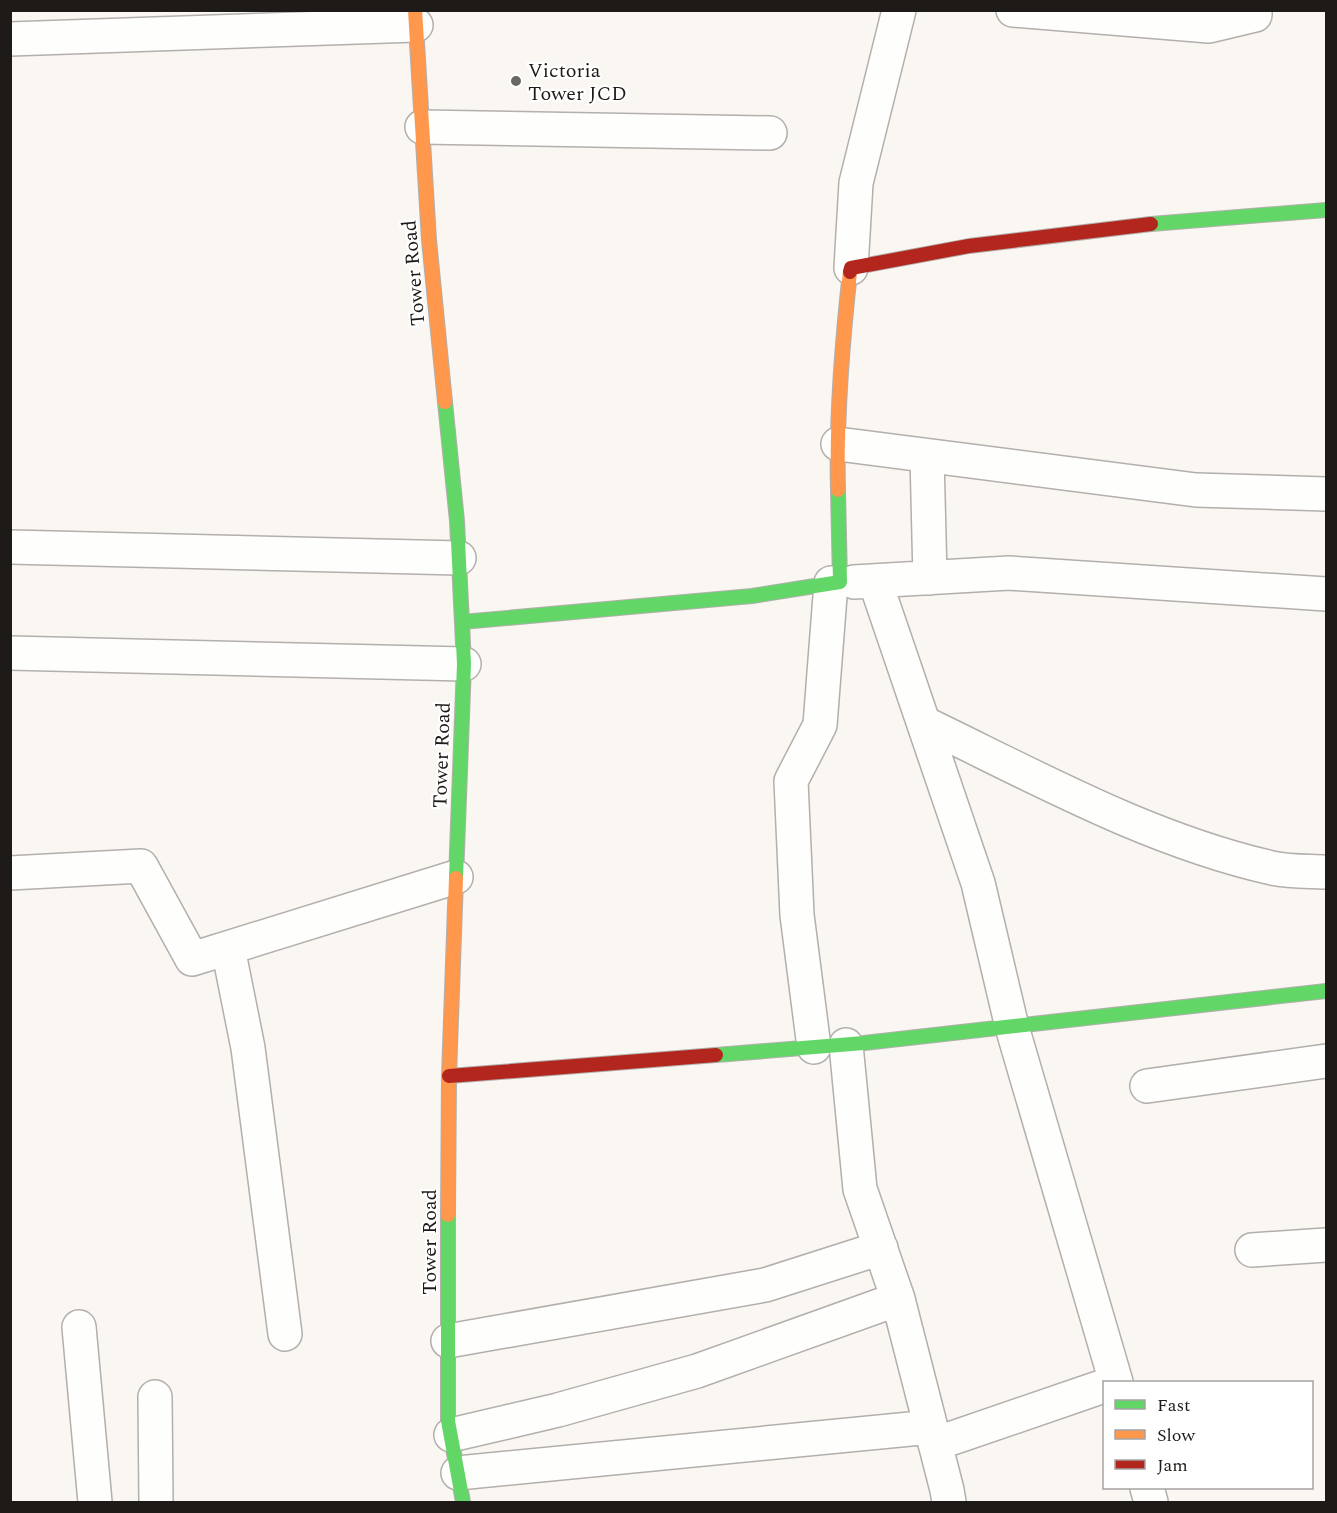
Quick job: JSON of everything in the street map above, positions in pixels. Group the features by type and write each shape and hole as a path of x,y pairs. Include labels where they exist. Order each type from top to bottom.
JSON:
{"street":[{"path":"899,10 856,183 855,235 844,326 838,444 835,583 820,724 791,781 797,915 830,1046 860,1189 898,1299 949,1503"},
{"path":"1013,10 1209,26 1256,15 1255,10"},
{"path":"10,39 415,18"},
{"name":"Tower Road","path":"415,18 429,240 457,521 464,664 449,1076 448,1421 460,1488"},
{"path":"422,127 770,133"},
{"path":"851,268 886,260 1001,242 1172,222 1326,210"},
{"path":"838,444 1196,490 1326,494"},
{"path":"927,456 930,578"},
{"path":"10,547 459,558"},
{"path":"462,622 752,596 835,583 1010,573 1326,594"},
{"path":"875,581 978,883 1012,1027 1116,1381"},
{"path":"10,653 464,664"},
{"path":"924,723 1105,810 1198,846 1274,868 1326,872"},
{"path":"10,873 141,866 192,959 456,877"},
{"path":"228,948 248,1048 285,1334"},
{"path":"449,1076 830,1046 1326,991"},
{"path":"1148,1086 1326,1061"},
{"path":"1252,1250 1326,1245"},
{"path":"448,1341 765,1285 881,1248"},
{"path":"451,1435 558,1410 697,1371 898,1299"},
{"path":"79,1327 95,1503"},
{"path":"460,1488 933,1436 1103,1386"},
{"path":"155,1397 156,1503"}],"traffic: fast":[{"path":"1151,224 1326,210"},
{"path":"445,402 457,521 464,664 456,878"},
{"path":"462,622 752,596 840,582 838,490"},
{"path":"716,1055 864,1043 1326,991"},
{"path":"448,1215 448,1421 463,1502"}],"traffic: slow":[{"path":"415,10 429,240 445,402"},
{"path":"838,490 840,381 850,272"},
{"path":"448,1215 449,1076 456,878"}],"traffic: jam":[{"path":"850,272 851,268 969,246 1151,224"},
{"path":"449,1076 716,1055"}],"place":[{"name":"Victoria Tower JCD","path":"516,81"}]}
